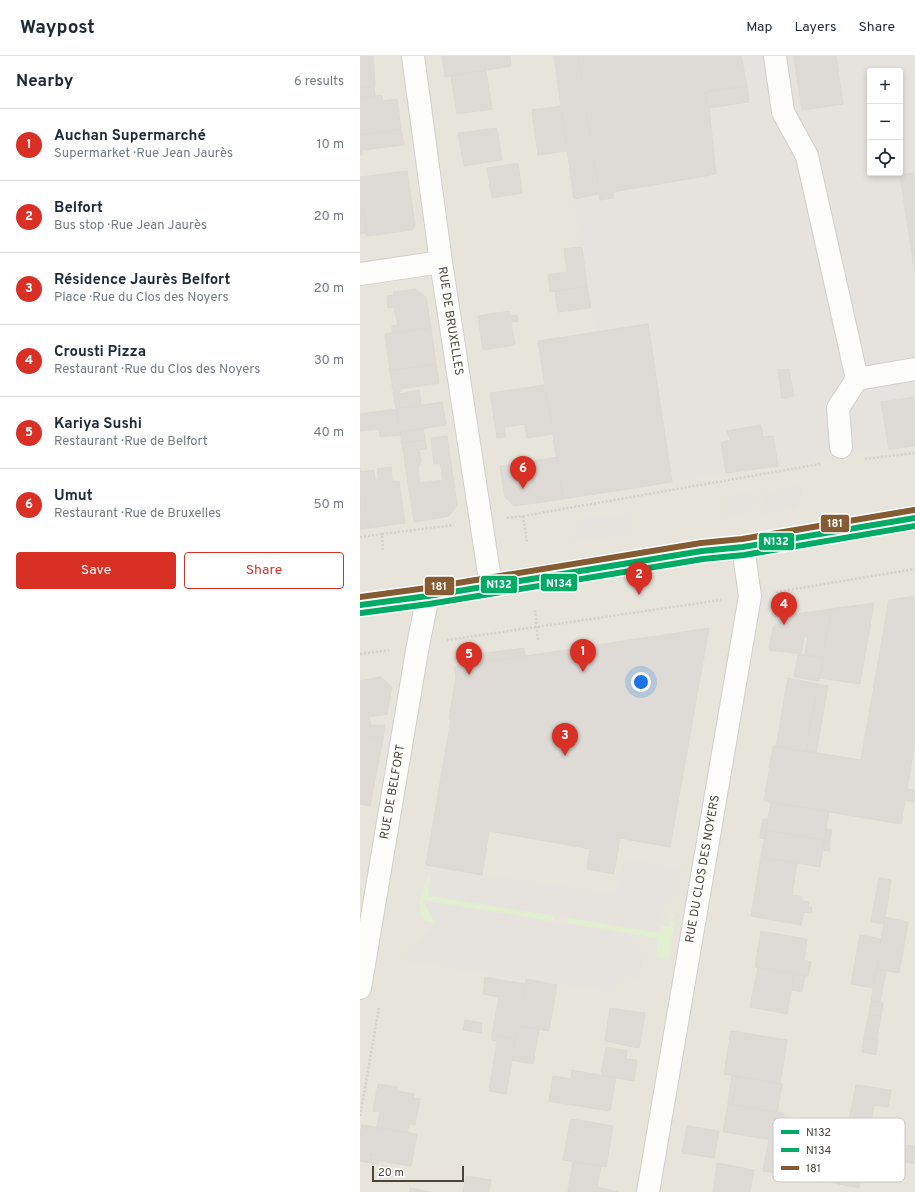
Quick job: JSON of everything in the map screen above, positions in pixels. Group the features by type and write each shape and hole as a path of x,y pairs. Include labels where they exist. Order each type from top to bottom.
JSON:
{"main road":[{"path":"360,605 428,596 702,551 743,547 915,518"}],"street":[{"name":"RUE DE BRUXELLES","path":"413,56 440,262 491,586"},
{"path":"775,56 783,112 807,156 857,379 838,408 841,447"},
{"path":"360,274 440,262"},
{"path":"857,379 915,369"},
{"name":"RUE DU CLOS DES NOYERS","path":"648,1192 750,596 743,547"},
{"name":"RUE DE BELFORT","path":"360,988 417,652 428,596"}],"path":[{"path":"864,460 915,453"},
{"path":"506,518 827,463"},
{"path":"523,516 527,543"},
{"path":"360,537 458,524"},
{"path":"382,534 382,550"},
{"path":"776,592 915,569"},
{"path":"444,640 727,599"},
{"path":"535,610 538,640"},
{"path":"360,654 390,649"}],"shaded area":[{"path":"360,56 915,56 915,1192 360,1192"},
{"path":"554,56 915,56 915,446 672,482 668,460 591,308"},
{"path":"733,172 737,195 762,191 785,349 655,369 595,333 574,199 599,194 600,200 613,198 613,192"},
{"path":"804,485 796,508 756,515 766,491"},
{"path":"756,492 747,515 719,521 728,496"},
{"path":"633,512 625,535 572,542 581,518"},
{"path":"624,858 683,868 674,891 663,910 658,932 428,895 433,867 616,893"},
{"path":"423,901 628,934 643,957 639,979 624,976 612,992 526,978 520,981 403,960 437,923"}],"green space":[{"path":"430,874 428,896 554,916 553,921 422,900 435,923 427,921 423,919 421,915 420,904 423,889"},
{"path":"672,914 674,915 672,921 675,922 668,960 656,957 658,938 567,923 568,918 659,933 661,926 669,927"}],"building":[{"path":"360,56 373,56 375,86 360,88"},
{"path":"442,56 510,56 511,66 445,77"},
{"path":"554,56 578,56 599,194 574,199"},
{"path":"578,56 741,56 747,86 705,92 709,108 716,174 613,192 613,198 600,200"},
{"path":"836,56 843,104 802,110 794,57"},
{"path":"486,70 492,109 457,114 451,76"},
{"path":"374,86 375,96 360,98 360,88"},
{"path":"747,86 749,102 709,108 705,92"},
{"path":"382,95 383,101 397,99 401,129 360,135 360,98"},
{"path":"561,106 567,151 538,155 532,110"},
{"path":"497,128 502,160 464,166 458,133"},
{"path":"401,129 404,145 362,150 362,155 360,155 360,135"},
{"path":"518,163 522,193 492,198 487,168"},
{"path":"407,171 415,226 412,230 367,236 360,188 360,177"},
{"path":"915,173 915,274 900,176 903,176 903,175"},
{"path":"361,195 366,233 360,234 360,196"},
{"path":"582,247 587,286 550,292 548,275 567,272 564,249"},
{"path":"587,286 591,308 558,312 555,291"},
{"path":"415,289 426,297 431,328 392,333 392,326 398,325 394,307 388,308 387,296 394,295 393,292"},
{"path":"510,311 510,316 517,315 518,321 511,322 515,345 483,350 478,316"},
{"path":"648,324 672,482 563,499 538,341"},
{"path":"431,328 436,364 390,371 385,334"},
{"path":"436,364 439,383 400,389 400,394 419,390 421,405 396,409 390,371"},
{"path":"789,369 794,396 782,399 778,370"},
{"path":"545,385 553,434 527,438 525,424 504,427 506,437 497,438 490,393"},
{"path":"915,397 915,446 889,449 881,402"},
{"path":"442,402 446,425 400,432 396,409"},
{"path":"396,409 401,435 380,437 379,429 360,431 360,414"},
{"path":"761,425 763,437 773,436 778,466 726,473 721,443 730,440 727,431"},
{"path":"423,428 425,440 402,443 400,432"},
{"path":"447,436 457,505 449,516 414,522 402,443 425,440 427,449 419,450 421,461 418,468 420,483 443,480 440,463 434,464 431,438"},
{"path":"557,457 563,499 514,506 505,497 500,466"},
{"path":"391,467 392,481 399,481 405,523 369,528 360,472 374,470 375,480 379,480 377,469"},
{"path":"360,469 363,492 360,493"},
{"path":"363,492 369,528 360,529 360,493"},
{"path":"915,596 915,743 901,824 764,801 773,746 861,760 889,600"},
{"path":"874,603 860,684 819,678 831,609"},
{"path":"831,609 823,658 805,655 808,637 804,637 801,654 769,650 773,627 782,616"},
{"path":"709,628 670,847 620,838 614,874 587,869 590,849 489,831 482,875 426,865 451,719 449,719 456,677 454,667"},
{"path":"524,648 525,656 466,665 464,656"},
{"path":"798,654 823,658 819,681 794,677"},
{"path":"381,677 392,687 387,714 369,717 371,725 385,725 383,738 360,738 360,681"},
{"path":"788,678 818,684 806,751 776,747"},
{"path":"818,684 828,686 816,753 806,751"},
{"path":"360,738 383,738 370,806 360,804"},
{"path":"907,789 915,790 915,802 905,800"},
{"path":"771,802 829,812 824,840 766,830"},
{"path":"763,819 768,819 766,830 761,828"},
{"path":"761,828 766,830 765,839 760,838"},
{"path":"826,829 832,830 830,840 824,840"},
{"path":"766,830 824,840 820,867 761,857"},
{"path":"824,840 830,840 829,851 822,850"},
{"path":"761,857 797,863 792,895 802,897 802,901 809,902 808,907 812,907 811,913 804,912 801,925 751,916"},
{"path":"879,878 891,880 884,924 871,922"},
{"path":"885,917 908,922 899,973 876,969"},
{"path":"761,931 807,939 804,960 811,962 808,976 755,967"},
{"path":"860,935 881,939 873,988 851,984"},
{"path":"758,967 794,974 787,1014 750,1007"},
{"path":"876,969 886,971 880,1002 871,1001"},
{"path":"794,974 805,976 802,992 792,990"},
{"path":"485,977 525,984 516,1039 492,1035 499,997 483,994"},
{"path":"526,979 557,985 549,1031 518,1026"},
{"path":"871,1001 883,1003 881,1016 869,1014"},
{"path":"610,1008 645,1013 639,1048 605,1041"},
{"path":"869,1014 881,1016 877,1039 864,1037"},
{"path":"465,1020 482,1023 481,1033 463,1030"},
{"path":"518,1026 539,1029 533,1064 512,1060"},
{"path":"731,1031 787,1040 780,1084 724,1074"},
{"path":"492,1035 516,1039 506,1094 489,1091 497,1041 492,1040"},
{"path":"864,1038 878,1040 876,1055 862,1052"},
{"path":"606,1047 627,1051 626,1059 637,1060 634,1081 601,1075"},
{"path":"572,1070 616,1078 610,1111 549,1101 553,1076 571,1079"},
{"path":"732,1076 737,1076 732,1105 728,1104"},
{"path":"737,1076 782,1084 777,1112 732,1105"},
{"path":"378,1084 397,1087 397,1091 414,1094 413,1098 420,1099 415,1125 409,1124 407,1133 377,1127 380,1112 373,1111"},
{"path":"856,1085 891,1090 888,1107 874,1105 872,1118 849,1118"},
{"path":"728,1104 784,1113 783,1118 773,1118 773,1140 723,1132"},
{"path":"571,1119 613,1126 606,1167 563,1160"},
{"path":"362,1125 417,1134 411,1166 376,1160 377,1155 371,1154 370,1163 360,1161 360,1134"},
{"path":"687,1126 719,1131 714,1158 682,1153"},
{"path":"769,1139 773,1140 773,1173 763,1171"},
{"path":"907,1145 915,1146 915,1164 905,1162"},
{"path":"371,1154 377,1155 376,1160 379,1160 378,1164 370,1163"},
{"path":"573,1161 601,1166 597,1187 618,1192 568,1192"},
{"path":"717,1163 754,1170 750,1192 713,1192"},
{"path":"466,1176 491,1180 489,1192 463,1192"},
{"path":"839,1182 860,1182 859,1188 839,1184"},
{"path":"410,1188 431,1192 409,1192"}],"transit line":[{"name":"181","path":"360,597 427,588 701,543 742,539 914,510"},
{"name":"N132","path":"360,605 428,596 702,551 743,547 915,518"},
{"name":"N134","path":"361,613 429,604 703,559 744,555 915,526"}],"place":[{"name":"Umut","path":"523,489"},
{"name":"Belfort","path":"639,595"},
{"name":"Crousti Pizza","path":"784,625"},
{"name":"Auchan Supermarché","path":"583,672"},
{"name":"Kariya Sushi","path":"469,675"},
{"name":"Résidence Jaurès Belfort","path":"565,756"}]}
